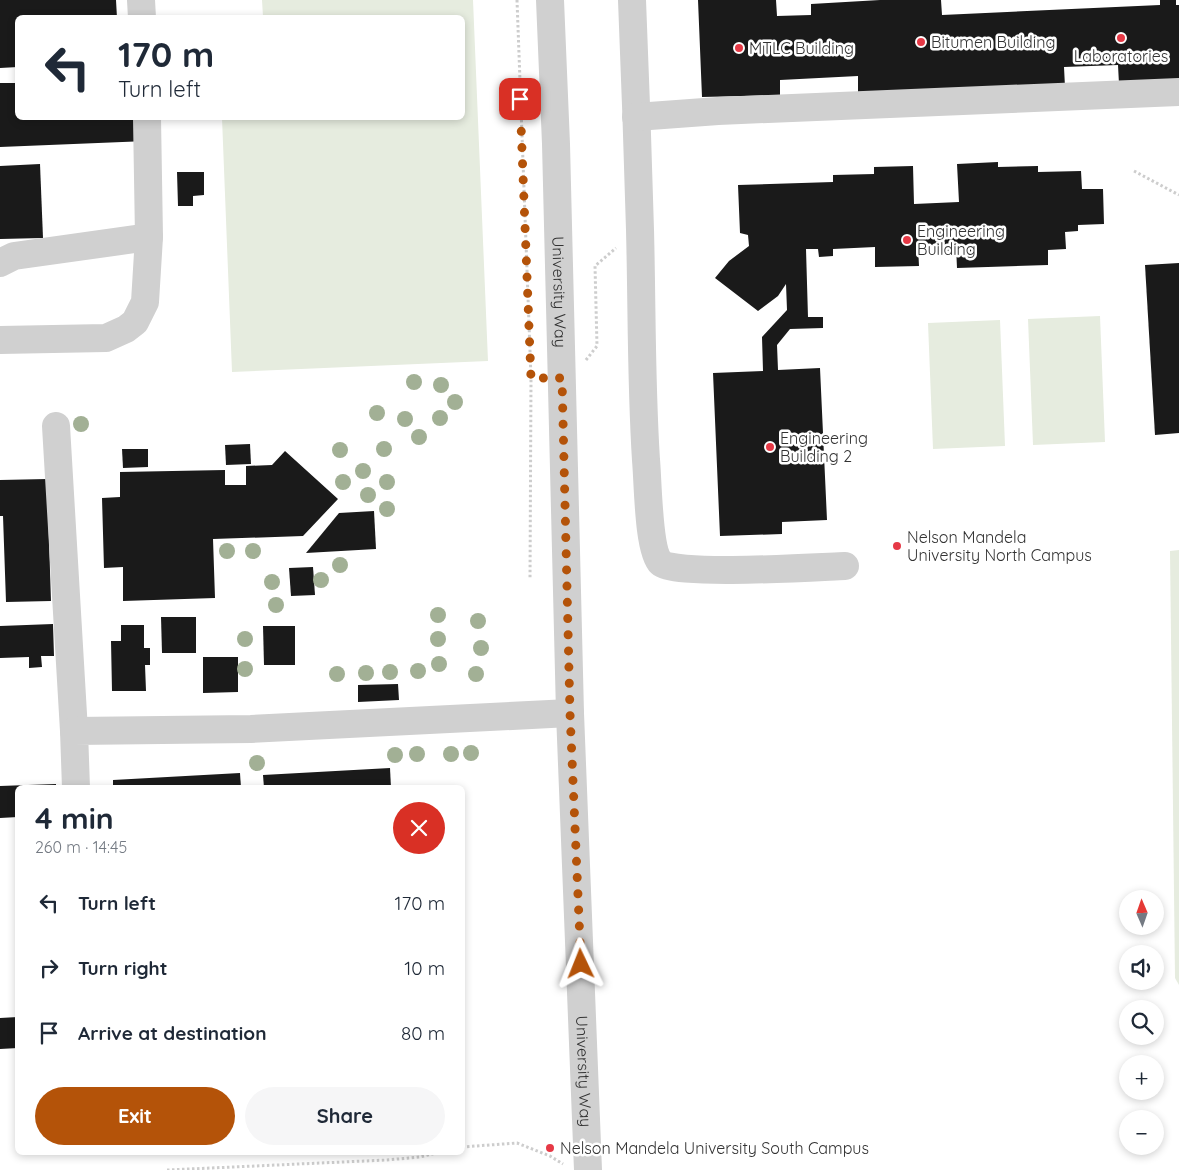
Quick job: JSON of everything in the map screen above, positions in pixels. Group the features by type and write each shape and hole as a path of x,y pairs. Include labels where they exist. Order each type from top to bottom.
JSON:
{"lane":[{"path":"141,0 142,15"},
{"name":"University Way","path":"550,0 562,378 580,1165"},
{"path":"632,0 640,229 644,426 651,534 656,555 662,564 677,569 736,570 845,566"},
{"path":"636,117 718,111 1179,92"},
{"path":"0,340 106,338 126,329 135,322 145,302 149,237 147,120"},
{"path":"0,263 14,256 149,237"},
{"path":"56,426 76,785"},
{"path":"74,731 251,729 570,713"}],"path":[{"path":"516,0 531,378 530,578"},
{"path":"1134,171 1179,196"},
{"path":"531,378 562,378 586,360 597,346 594,266 640,229"},
{"path":"465,1147 517,1143 580,1165"},
{"path":"167,1170 387,1160 428,1155"}],"shaded area":[{"path":"262,0 473,0 488,361 232,372 222,120 465,120 465,15 263,15"},
{"path":"1100,316 1105,442 1033,445 1028,319"},
{"path":"1000,320 1005,446 933,449 928,323"},
{"path":"1179,550 1179,985 1175,978 1170,551"}],"building":[{"path":"0,0 116,0 117,15 15,15 15,67 0,68"},
{"path":"698,0 776,0 777,16 811,15 811,4 880,0 941,0 942,15 1160,5 1160,0 1176,0 1176,5 1179,5 1179,82 1119,84 1118,65 1064,67 1065,87 858,92 858,76 780,80 780,95 702,97"},
{"path":"0,83 15,83 15,120 146,120 147,141 0,147"},
{"name":"Engineering Building","path":"998,162 998,167 1038,166 1038,172 1081,171 1082,189 1103,189 1104,224 1078,225 1078,231 1065,232 1066,249 1048,250 1048,265 957,268 956,246 950,246 950,251 932,252 932,245 918,246 919,266 875,267 875,247 833,249 833,256 819,257 818,249 806,249 808,317 823,317 823,328 790,329 777,345 778,370 820,368 827,520 782,522 782,534 720,536 713,373 763,371 762,337 787,310 786,284 778,296 758,311 715,278 729,261 749,246 748,235 740,233 738,185 833,182 833,175 874,174 874,167 913,166 914,204 959,202 957,164"},
{"path":"40,164 43,238 0,239 0,166"},
{"path":"177,172 204,172 204,195 193,196 193,206 178,206"},
{"path":"1179,263 1179,433 1155,435 1145,265"},
{"path":"250,444 251,464 226,465 225,445"},
{"path":"122,449 148,449 148,467 123,468"},
{"path":"285,451 338,499 303,536 213,539 215,598 123,601 123,567 104,568 102,498 120,497 120,472 225,470 225,485 246,485 246,466 272,465"},
{"path":"47,479 51,601 6,602 3,516 0,516 0,480"},
{"path":"374,511 376,549 306,553 339,513"},
{"path":"313,567 315,595 291,596 289,568"},
{"path":"161,617 196,617 196,653 162,653"},
{"path":"53,624 54,656 41,656 42,667 29,668 29,657 0,658 0,626"},
{"path":"121,625 144,625 144,648 150,648 150,665 145,665 146,691 112,691 111,641 121,641"},
{"path":"263,626 295,626 295,665 264,665"},
{"path":"203,657 238,657 238,692 203,693"},
{"path":"398,684 399,700 358,702 358,685"},
{"path":"390,768 391,785 264,785 263,775"},
{"path":"240,773 241,785 113,785 113,780"},
{"path":"15,785 15,817 0,818 0,786"},
{"path":"15,1017 15,1048 0,1049 0,1018"}],"place":[{"name":"Laboratories","path":"1121,38"},
{"name":"Bitumen Building","path":"921,42"},
{"name":"MTLC Building","path":"739,48"},
{"name":"Engineering Building","path":"907,240"},
{"name":"Engineering Building 2","path":"770,447"},
{"name":"Nelson Mandela University North Campus","path":"897,546"},
{"name":"Nelson Mandela University South Campus","path":"550,1148"}],"route":[{"path":"520,99 531,378 562,378 570,713 581,964"}]}
